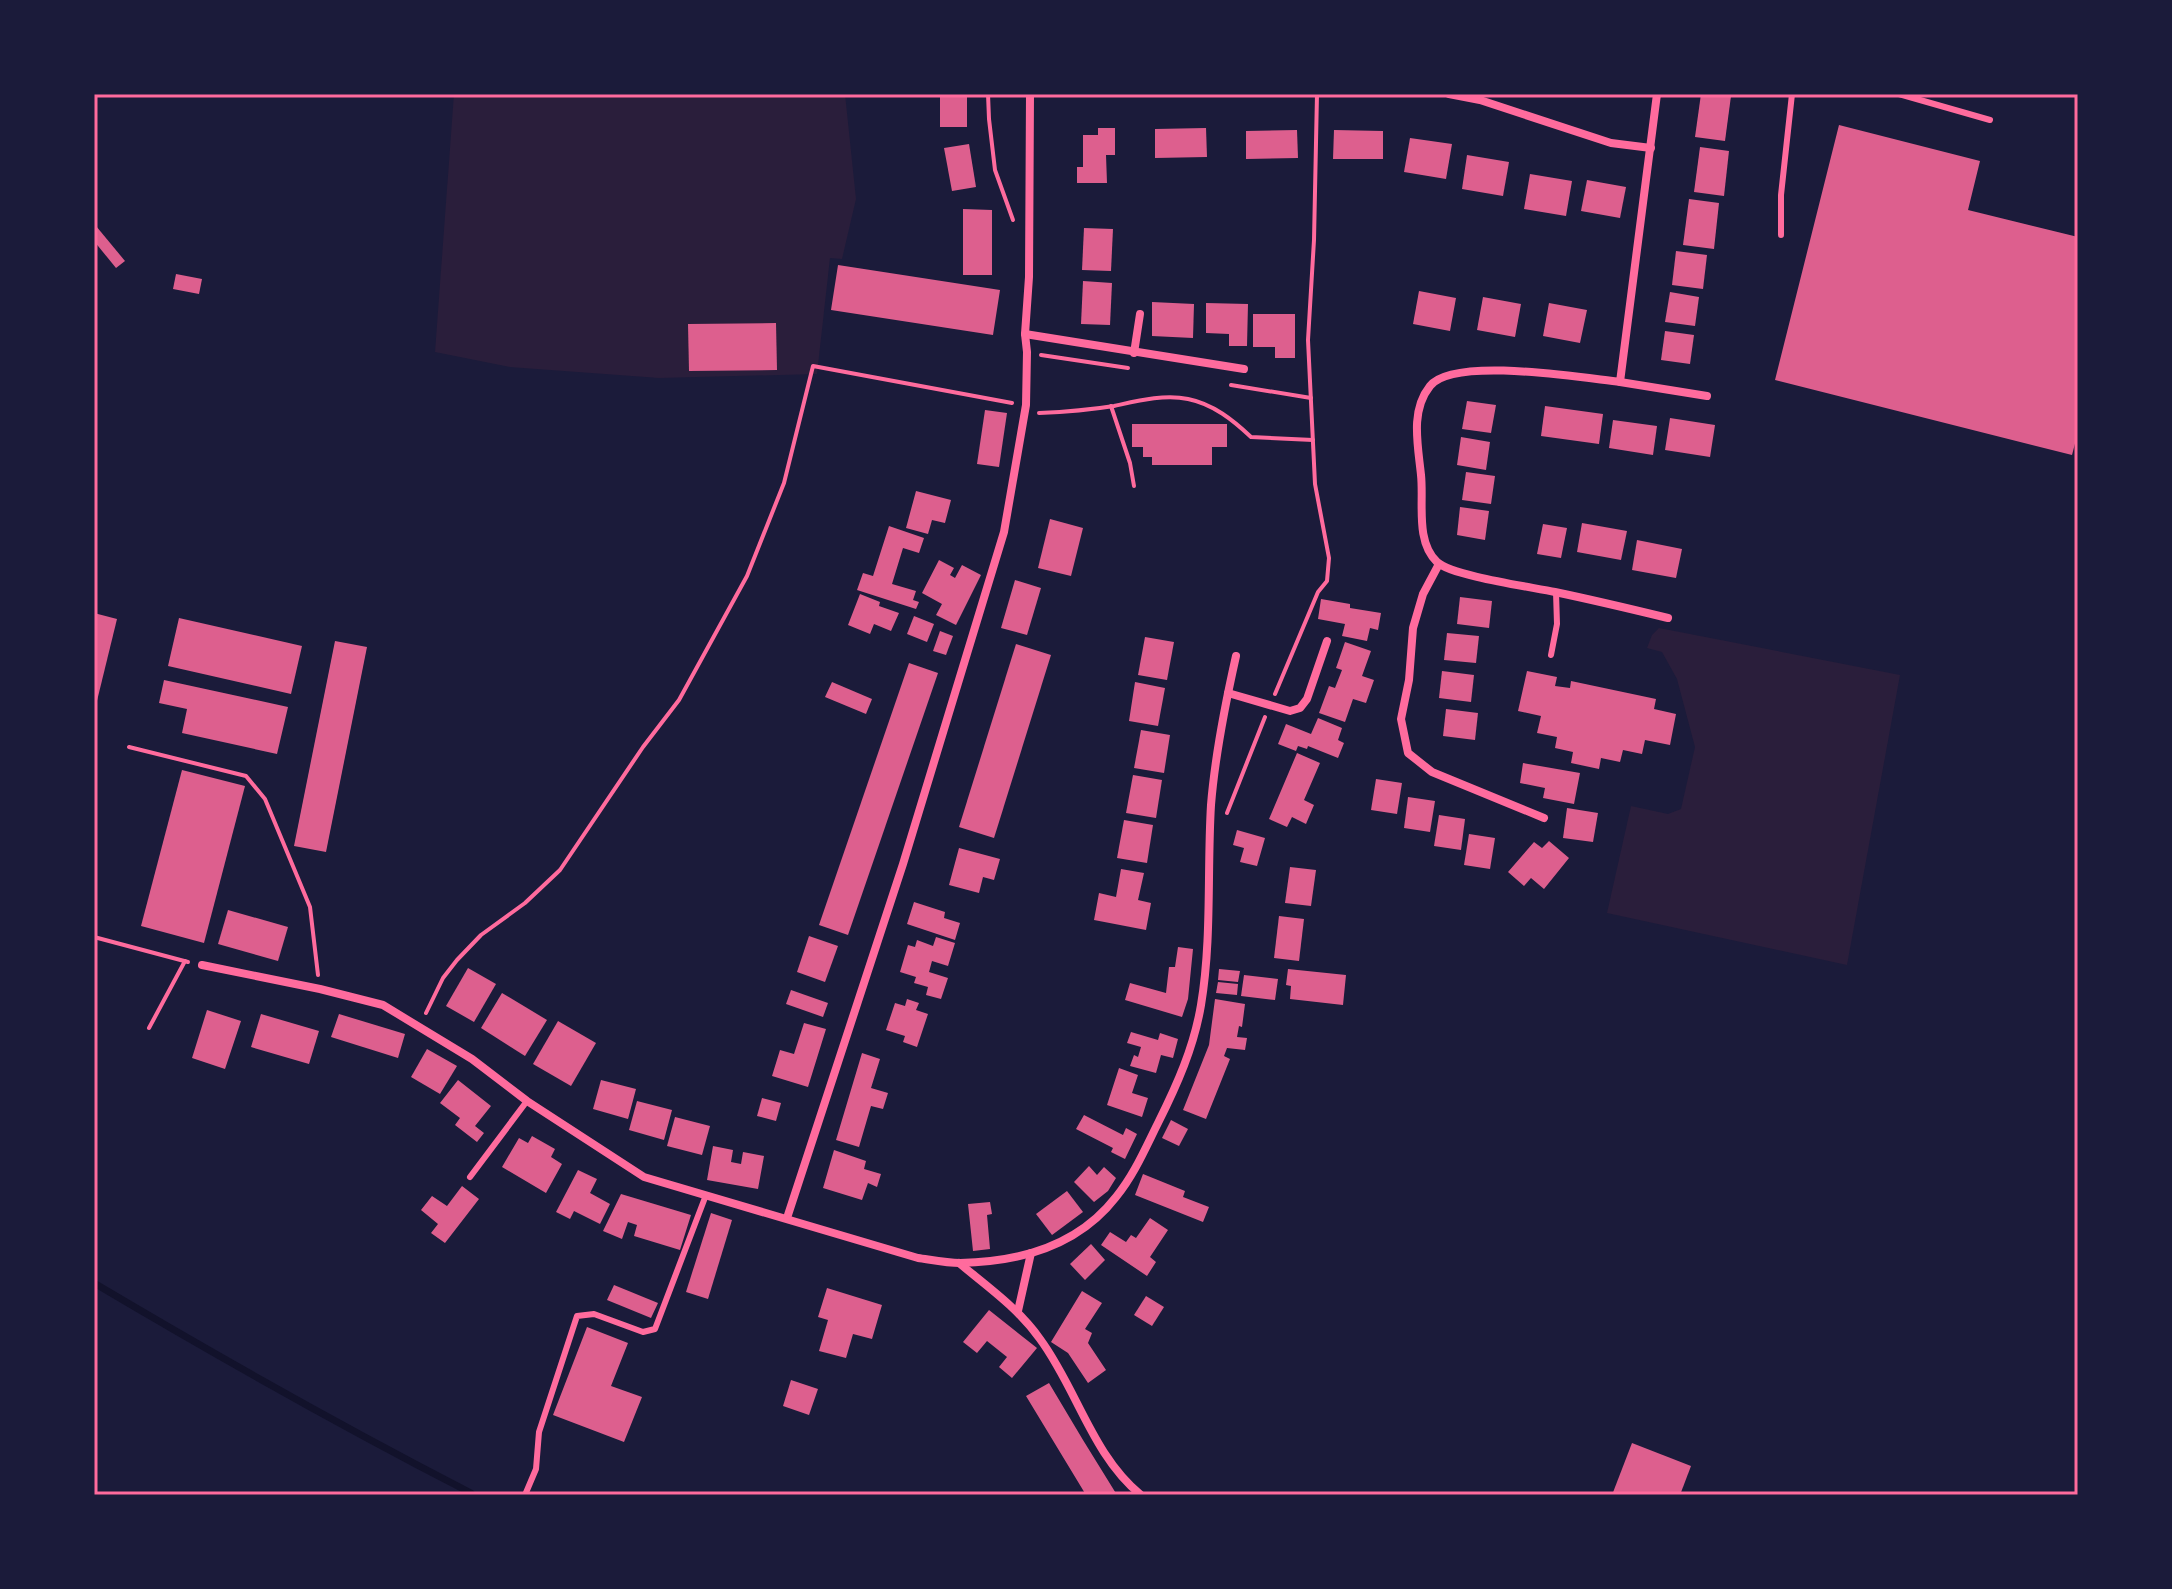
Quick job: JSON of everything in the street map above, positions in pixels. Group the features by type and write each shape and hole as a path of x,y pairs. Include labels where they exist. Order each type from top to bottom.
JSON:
{"street":[{"path":"787,1218 903,864 1004,532 1025,408 1030,94"},
{"path":"1449,94 1480,100 1611,143 1651,148"},
{"path":"1620,382 1657,94"},
{"path":"1134,353 1140,314"},
{"path":"1025,334 1244,369"},
{"path":"1668,618 1473,576 1439,564 1427,548 1422,527 1422,483 1416,429 1418,413 1430,386 1441,376 1473,370 1620,382 1707,396"},
{"path":"1439,564 1423,594 1413,628 1409,680 1401,719 1408,753 1432,772 1544,818"},
{"path":"1228,693 1290,711 1300,708 1307,699 1327,641"},
{"path":"202,965 383,1005 472,1059 527,1101 644,1177 918,1258 958,1263 1031,1253 1063,1243 1092,1223 1115,1199 1135,1170 1194,1042 1206,945 1211,803 1220,733 1236,656"},
{"path":"1018,1311 1031,1253"},
{"path":"958,1263 1018,1311 1042,1341 1111,1464 1141,1495"}],"lane":[{"path":"1781,235 1781,195 1792,94"},
{"path":"1899,94 1990,120"},
{"path":"1551,655 1557,624 1556,592"},
{"path":"470,1177 527,1101"},
{"path":"525,1495 536,1469 539,1432 577,1316 594,1314 643,1332 655,1329 706,1195"}],"path":[{"path":"988,94 995,170 1018,232"},
{"path":"1227,815 1318,592 1327,581 1329,558 1315,484 1308,326 1314,240 1317,94"},
{"path":"1027,352 1133,369"},
{"path":"419,1027 443,978 481,935 525,903 560,870 643,747 679,700 752,563 784,483 813,366 1025,408 1040,414 1136,401 1186,398 1232,419 1251,437 1313,440"},
{"path":"1220,383 1311,398"},
{"path":"1111,406 1130,463 1134,486"},
{"path":"129,747 246,776 265,799 310,907 320,989"},
{"path":"94,937 202,965"},
{"path":"149,1028 185,961"}],"shaded area":[{"path":"454,94 845,94 856,199 842,259 830,258 817,374 659,378 510,367 435,352"},
{"path":"1659,628 1900,675 1847,965 1607,913 1631,806 1668,814 1681,809 1695,747 1677,679 1662,652 1647,648 1652,635"}],"building":[{"path":"940,94 967,94 967,127 940,127"},
{"path":"1701,94 1731,96 1725,141 1695,137"},
{"path":"1839,125 1980,161 1968,210 2078,237 2078,432 2072,455 1775,380"},
{"path":"1098,128 1115,128 1115,155 1106,155 1107,183 1077,183 1077,167 1083,167 1083,135 1098,135"},
{"path":"1206,128 1207,157 1155,158 1155,129"},
{"path":"1297,130 1298,158 1246,159 1246,131"},
{"path":"1334,130 1383,131 1383,159 1333,159"},
{"path":"1410,138 1452,144 1446,179 1404,172"},
{"path":"969,144 976,187 952,191 944,148"},
{"path":"1700,147 1729,151 1724,196 1694,192"},
{"path":"1467,155 1509,162 1503,196 1462,189"},
{"path":"1530,174 1572,181 1566,216 1524,209"},
{"path":"1587,180 1626,187 1620,218 1581,211"},
{"path":"1689,199 1719,203 1714,249 1683,245"},
{"path":"963,209 992,210 992,275 963,275"},
{"path":"96,226 125,261 116,268 94,241"},
{"path":"1084,228 1113,229 1111,271 1082,270"},
{"path":"1676,251 1707,255 1703,289 1672,285"},
{"path":"838,265 1000,290 993,335 831,310"},
{"path":"176,274 202,279 199,294 173,289"},
{"path":"1083,281 1112,283 1110,325 1081,324"},
{"path":"1419,291 1456,298 1450,331 1413,324"},
{"path":"1670,292 1699,297 1695,326 1665,322"},
{"path":"1483,297 1521,304 1515,337 1477,330"},
{"path":"1152,302 1194,304 1193,338 1152,336"},
{"path":"1206,303 1248,304 1247,346 1229,346 1229,334 1206,333"},
{"path":"1549,303 1587,310 1580,343 1543,336"},
{"path":"1253,314 1295,314 1295,358 1275,358 1275,347 1253,347"},
{"path":"776,323 777,370 689,371 688,324"},
{"path":"1665,331 1694,335 1690,364 1661,360"},
{"path":"1467,401 1496,405 1491,433 1462,429"},
{"path":"1545,406 1603,414 1599,444 1541,436"},
{"path":"985,410 1007,413 999,467 977,464"},
{"path":"1670,418 1715,425 1710,457 1665,450"},
{"path":"1613,420 1657,426 1653,455 1609,448"},
{"path":"1132,424 1227,424 1227,447 1212,447 1212,465 1152,465 1152,457 1143,457 1143,447 1132,447"},
{"path":"1461,437 1490,442 1486,470 1457,465"},
{"path":"1466,472 1495,476 1491,504 1462,500"},
{"path":"916,491 951,500 945,523 932,520 928,534 906,528"},
{"path":"1460,507 1489,511 1485,540 1457,535"},
{"path":"1050,519 1083,528 1071,576 1038,568"},
{"path":"1582,523 1627,531 1621,560 1577,552"},
{"path":"1543,524 1567,528 1561,558 1537,554"},
{"path":"889,526 924,538 919,553 903,548 892,584 916,591 913,600 919,602 916,609 857,590 863,573 873,576"},
{"path":"1637,540 1682,549 1676,578 1632,570"},
{"path":"939,560 954,568 950,575 955,578 962,565 981,575 956,625 936,615 942,604 922,593"},
{"path":"1015,580 1041,588 1027,635 1001,628"},
{"path":"860,594 880,602 879,606 899,613 891,631 874,624 870,634 848,625"},
{"path":"1460,597 1492,601 1489,628 1457,624"},
{"path":"1321,599 1381,613 1378,630 1370,628 1367,641 1342,636 1345,624 1318,619"},
{"path":"94,613 117,619 95,709 94,709"},
{"path":"914,616 934,624 927,642 907,634"},
{"path":"179,618 302,646 291,694 168,666"},
{"path":"940,631 953,636 946,655 933,651"},
{"path":"1447,633 1479,636 1476,663 1444,660"},
{"path":"1145,637 1174,642 1167,680 1138,675"},
{"path":"335,641 367,647 326,852 294,846"},
{"path":"1345,642 1371,651 1362,676 1374,680 1366,703 1353,699 1345,722 1319,713 1329,686 1335,688 1342,670 1336,668"},
{"path":"1016,644 1051,655 994,838 959,827"},
{"path":"909,663 938,673 848,935 819,925"},
{"path":"1442,671 1474,675 1471,702 1439,698"},
{"path":"1527,671 1557,677 1555,686 1570,688 1571,681 1656,699 1654,709 1676,714 1670,745 1645,740 1642,754 1623,750 1620,762 1601,758 1599,769 1571,763 1573,752 1555,748 1557,737 1537,733 1541,716 1518,711"},
{"path":"164,680 288,707 277,754 182,733 187,709 159,703"},
{"path":"832,682 872,699 866,714 825,697"},
{"path":"1135,682 1165,688 1158,726 1129,721"},
{"path":"1446,709 1478,713 1475,740 1443,736"},
{"path":"1318,718 1342,728 1338,740 1344,743 1338,758 1308,746 1307,749 1298,746 1296,751 1278,744 1286,724 1311,734"},
{"path":"1141,730 1170,735 1164,773 1134,768"},
{"path":"1297,753 1320,763 1304,800 1314,805 1306,824 1292,817 1287,827 1269,819"},
{"path":"1523,763 1580,773 1574,804 1543,798 1545,788 1520,783"},
{"path":"182,770 245,786 204,943 141,926"},
{"path":"1133,775 1162,780 1156,818 1126,813"},
{"path":"1376,779 1402,783 1397,814 1371,810"},
{"path":"1408,797 1435,801 1430,832 1404,828"},
{"path":"1567,808 1598,813 1593,842 1563,838"},
{"path":"1439,815 1465,819 1461,850 1434,846"},
{"path":"1124,820 1153,825 1147,863 1117,858"},
{"path":"1237,830 1265,838 1257,866 1240,862 1244,848 1233,845"},
{"path":"1469,834 1495,838 1490,869 1464,865"},
{"path":"1549,841 1569,858 1544,889 1531,878 1524,886 1508,872 1534,842 1542,848"},
{"path":"959,848 1000,859 994,880 983,877 979,893 949,885"},
{"path":"1290,867 1316,870 1311,906 1285,903"},
{"path":"1121,869 1144,873 1138,900 1151,903 1146,930 1094,920 1099,893 1116,897"},
{"path":"914,902 945,912 944,918 960,923 955,940 907,924"},
{"path":"228,910 288,927 278,961 218,944"},
{"path":"1279,916 1304,919 1299,961 1274,958"},
{"path":"809,936 838,946 825,982 797,972"},
{"path":"936,937 955,943 948,966 932,961 929,972 948,978 941,999 926,995 928,987 914,983 916,977 900,972 908,945 915,947 917,940 933,946"},
{"path":"1178,947 1193,949 1188,999 1182,1017 1125,1000 1130,983 1166,993 1169,967 1175,967"},
{"path":"468,968 496,984 474,1022 446,1006"},
{"path":"1219,969 1240,971 1238,982 1218,980"},
{"path":"1288,969 1346,975 1343,1005 1290,999 1291,986 1286,985"},
{"path":"1244,975 1278,979 1275,1000 1241,996"},
{"path":"1218,982 1238,984 1237,995 1216,993"},
{"path":"791,990 828,1003 823,1017 786,1004"},
{"path":"502,993 547,1020 525,1056 481,1028"},
{"path":"907,999 919,1003 916,1010 928,1014 917,1047 903,1042 905,1036 886,1030 895,1003 905,1006"},
{"path":"1215,999 1245,1004 1242,1027 1239,1026 1237,1037 1247,1038 1245,1050 1227,1048 1224,1056 1230,1059 1206,1119 1183,1110 1209,1045"},
{"path":"207,1010 241,1021 225,1069 192,1058"},
{"path":"261,1014 319,1031 309,1064 251,1047"},
{"path":"339,1014 405,1034 398,1058 331,1037"},
{"path":"558,1021 596,1043 571,1086 533,1064"},
{"path":"804,1023 826,1029 808,1087 772,1076 780,1050 794,1054"},
{"path":"1131,1032 1158,1040 1160,1033 1178,1039 1173,1058 1161,1055 1156,1073 1130,1066 1134,1055 1138,1057 1141,1047 1127,1043"},
{"path":"427,1049 457,1066 440,1094 411,1077"},
{"path":"862,1053 880,1059 871,1088 888,1093 883,1109 871,1106 859,1147 836,1140"},
{"path":"1119,1068 1138,1075 1132,1093 1148,1098 1142,1117 1107,1105"},
{"path":"458,1080 491,1106 475,1126 484,1133 477,1142 455,1125 460,1118 440,1103"},
{"path":"601,1080 636,1089 628,1119 593,1109"},
{"path":"762,1098 781,1103 776,1121 757,1116"},
{"path":"637,1101 672,1110 664,1140 629,1130"},
{"path":"1084,1115 1123,1135 1126,1128 1137,1134 1125,1159 1111,1152 1113,1148 1076,1129"},
{"path":"675,1117 710,1126 702,1155 667,1146"},
{"path":"1171,1120 1188,1129 1179,1146 1162,1138"},
{"path":"532,1136 555,1149 551,1157 562,1164 546,1193 502,1167 519,1138 528,1143"},
{"path":"713,1146 733,1150 731,1162 741,1164 743,1152 764,1156 758,1189 707,1180"},
{"path":"834,1150 866,1161 864,1169 881,1174 877,1187 868,1183 862,1200 823,1188"},
{"path":"1089,1166 1097,1175 1104,1167 1116,1178 1108,1191 1094,1202 1074,1182"},
{"path":"578,1170 597,1179 590,1193 610,1204 600,1224 574,1211 570,1219 556,1212"},
{"path":"1143,1174 1185,1191 1183,1197 1209,1207 1203,1222 1135,1195"},
{"path":"462,1186 479,1199 445,1243 431,1233 438,1224 421,1210 432,1196 447,1206"},
{"path":"1067,1191 1083,1212 1052,1235 1036,1214"},
{"path":"621,1194 691,1215 680,1250 634,1236 637,1225 628,1222 622,1239 603,1231"},
{"path":"990,1202 992,1214 987,1215 990,1249 973,1251 968,1204"},
{"path":"711,1213 732,1220 708,1299 686,1292"},
{"path":"1150,1218 1168,1230 1150,1257 1156,1262 1147,1276 1101,1245 1110,1232 1126,1242 1131,1235 1136,1238"},
{"path":"1091,1244 1105,1260 1085,1280 1070,1264"},
{"path":"614,1285 658,1303 651,1318 607,1300"},
{"path":"827,1288 882,1305 872,1339 853,1334 846,1358 819,1351 828,1320 818,1317"},
{"path":"1082,1291 1102,1303 1085,1329 1092,1333 1088,1343 1106,1370 1088,1383 1068,1353 1051,1342"},
{"path":"1146,1296 1164,1307 1152,1326 1134,1315"},
{"path":"989,1310 1037,1348 1012,1378 999,1367 1007,1357 987,1341 977,1353 963,1342"},
{"path":"587,1327 628,1343 611,1386 642,1397 624,1442 553,1415"},
{"path":"791,1380 818,1389 809,1415 783,1406"},
{"path":"1049,1383 1117,1495 1086,1495 1026,1396"},
{"path":"1632,1443 1691,1466 1680,1495 1612,1495"}],"waterway":[{"path":"94,1283 281,1391 471,1493"}]}
